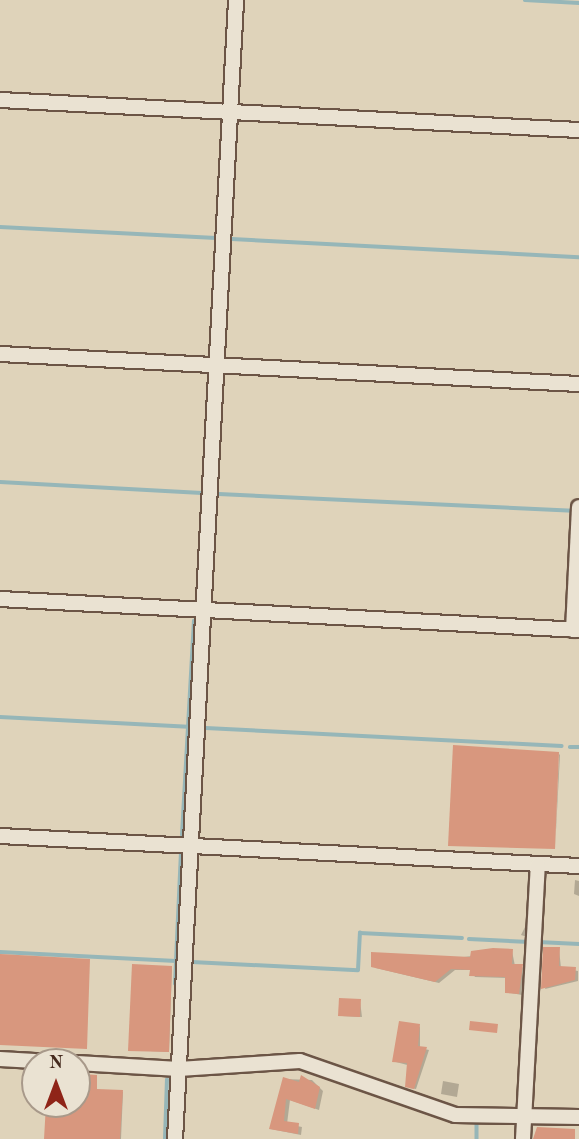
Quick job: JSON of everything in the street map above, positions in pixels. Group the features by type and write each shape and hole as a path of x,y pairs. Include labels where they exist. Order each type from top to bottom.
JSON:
{"street":[{"path":"176,1139 236,0"},
{"path":"0,100 579,130"},
{"path":"0,354 579,384"},
{"path":"0,599 576,630 579,507"},
{"path":"0,836 579,866"},
{"path":"523,1139 538,864"},
{"path":"0,1059 21,1060"},
{"path":"91,1064 179,1069 300,1061 455,1115 579,1117"}],"building":[{"path":"453,745 559,752 555,849 448,846"},
{"path":"543,947 560,947 559,966 576,967 575,980 541,989"},
{"path":"513,949 512,964 523,964 519,994 505,993 505,977 469,976 470,970 451,969 435,982 371,967 371,952 470,957 471,951"},
{"path":"0,954 90,959 87,1048 0,1045"},
{"path":"132,964 172,966 169,1052 128,1051"},
{"path":"339,998 361,999 360,1017 338,1016"},
{"path":"399,1021 420,1024 418,1046 427,1047 414,1089 405,1087 407,1063 392,1062"},
{"path":"470,1021 498,1024 497,1033 469,1030"},
{"path":"91,1075 97,1075 97,1089 123,1090 120,1139 44,1139 45,1118 91,1118"},
{"path":"301,1075 320,1087 315,1109 286,1099 284,1121 299,1123 298,1134 269,1129 283,1077 299,1082"},
{"path":"537,1127 575,1129 575,1139 533,1139"}],"waterway":[{"path":"525,0 579,3"},
{"path":"0,227 216,238"},
{"path":"232,239 579,257"},
{"path":"0,482 202,493"},
{"path":"219,494 573,511"},
{"path":"182,835 194,621"},
{"path":"0,717 188,727"},
{"path":"206,728 562,746"},
{"path":"570,747 579,747"},
{"path":"175,984 181,854"},
{"path":"192,962 358,970 360,933 462,938"},
{"path":"469,939 529,942"},
{"path":"538,942 579,944"},
{"path":"0,952 176,961"},
{"path":"165,1139 167,1080"},
{"path":"477,1123 477,1139"}]}
